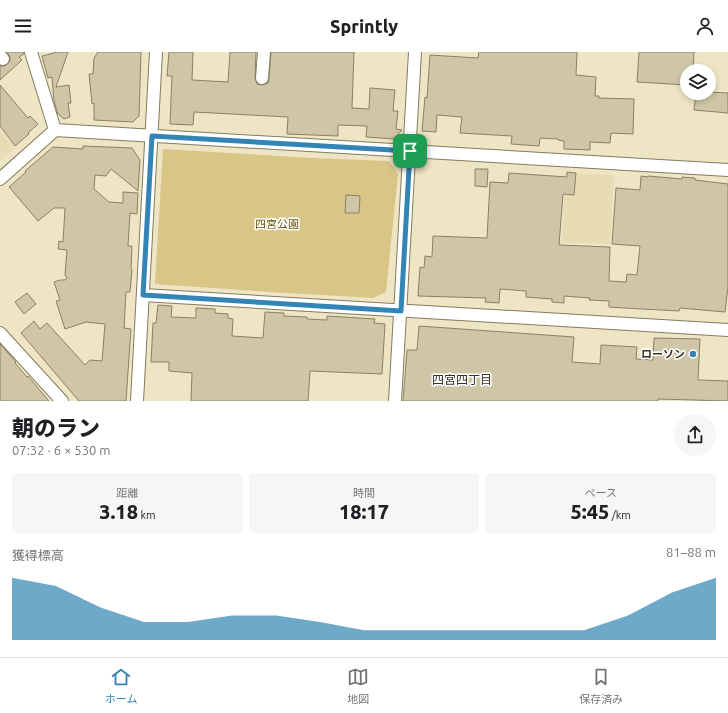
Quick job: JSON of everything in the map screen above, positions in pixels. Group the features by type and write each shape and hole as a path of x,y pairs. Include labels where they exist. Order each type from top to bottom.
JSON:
{"street":[{"path":"31,52 55,130"},
{"path":"137,401 156,52"},
{"path":"262,78 264,52"},
{"path":"395,401 415,52"},
{"path":"0,179 55,130 728,170"},
{"path":"143,295 728,330"},
{"path":"0,333 62,401"}],"shaded area":[{"path":"0,131 15,148 0,161"},
{"path":"565,173 614,175 610,244 562,242"}],"green space":[{"name":"四宮公園","path":"163,149 389,161 398,174 386,292 373,298 155,284"}],"building":[{"path":"7,52 24,52 24,54 19,57 22,60 0,80 0,66 5,66 10,61 10,57"},
{"path":"58,52 68,52 56,87 69,85 71,103 68,103 70,117 64,119 58,114 54,101 52,77 48,78 42,56"},
{"path":"98,52 141,52 139,116 133,122 94,120 94,103 92,104 89,74 93,74 94,58"},
{"path":"169,52 193,52 192,80 228,82 230,52 256,52 255,78 257,84 262,85 268,83 271,52 354,52 352,108 369,109 370,88 395,90 393,111 398,111 396,129 402,130 394,139 366,137 367,126 338,125 338,136 287,134 288,117 194,112 193,125 170,124 172,76 167,76"},
{"path":"479,52 577,52 576,75 596,77 595,96 599,96 599,98 634,99 633,134 611,133 610,143 590,142 590,150 564,149 564,141 558,139 540,138 539,146 511,144 512,136 460,133 462,117 437,115 436,132 422,131 425,97 427,98 430,55 478,58"},
{"path":"639,52 694,52 693,64 680,64 680,85 637,82"},
{"path":"0,85 28,118 30,116 38,124 15,146 0,126"},
{"path":"716,92 728,93 728,113 694,110 695,100 716,100"},
{"path":"83,146 132,148 140,160 138,191 111,169 106,176 95,175 94,189 109,202 123,203 123,192 138,193 137,214 130,213 128,246 132,246 132,270 130,292 126,292 124,328 131,329 126,401 79,401 21,333 34,321 40,329 47,323 85,365 90,360 102,361 105,324 86,322 65,329 56,301 60,300 54,282 65,280 67,278 65,275 67,250 58,249 59,241 63,242 65,208 54,208 38,221 9,187 53,147 83,149"},
{"path":"475,169 488,169 487,187 475,186"},
{"path":"567,172 576,173 574,195 563,194 559,245 610,247 609,281 626,282 627,274 637,275 640,246 612,244 616,188 640,190 641,176 682,179 682,177 695,178 695,180 728,184 728,287 725,312 680,308 679,311 609,307 609,301 589,300 590,298 564,296 564,303 552,302 552,299 526,297 526,291 500,289 499,303 485,302 486,298 418,296 420,267 424,268 425,256 432,257 433,236 487,238 490,182 508,183 509,173 567,177"},
{"path":"346,195 360,196 359,213 345,213"},
{"path":"27,293 36,304 24,314 15,302"},
{"path":"158,305 172,306 171,317 196,318 196,308 215,309 215,313 228,314 228,318 233,319 232,336 263,338 265,312 284,313 284,316 307,317 307,319 327,320 327,316 375,319 374,323 385,324 382,374 310,371 308,401 191,401 192,373 169,371 169,362 151,362 153,323 156,323"},
{"path":"419,326 574,337 572,362 600,364 601,345 637,347 636,359 653,360 654,338 700,339 698,380 728,381 728,401 658,399 658,401 403,401 407,350 417,350"},
{"path":"0,344 27,377 28,376 49,401 0,401"}],"place":[{"name":"ローソン","path":"693,354"}],"district":[{"name":"四宮四丁目","path":"462,380"}],"route":[{"path":"152,136 410,151 401,311 143,295 152,136"}]}
